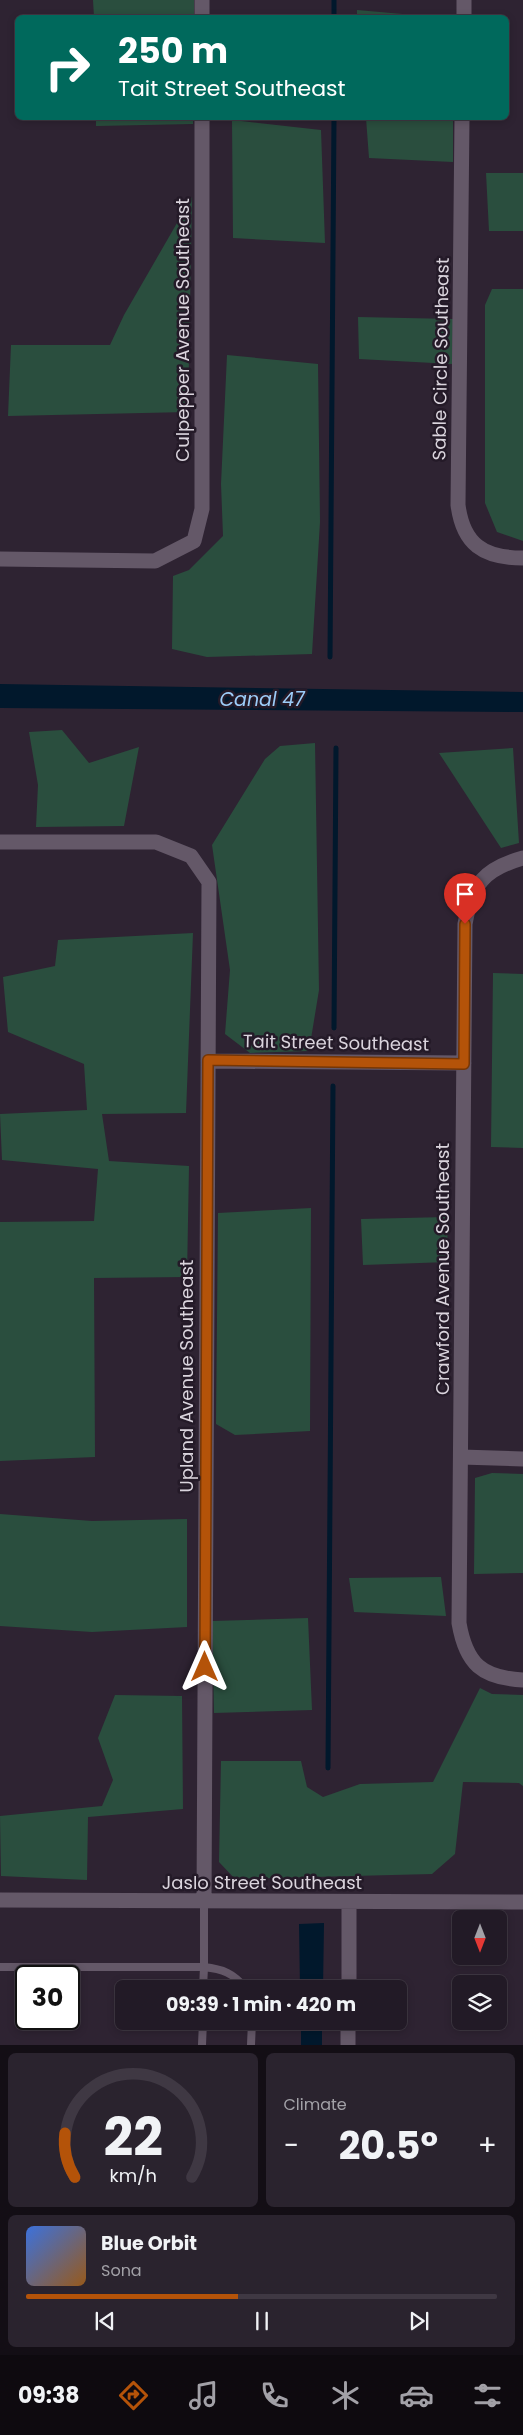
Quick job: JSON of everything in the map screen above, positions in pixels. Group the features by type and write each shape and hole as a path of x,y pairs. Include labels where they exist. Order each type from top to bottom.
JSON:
{"street":[{"path":"202,0 202,15"},
{"path":"464,0 464,15"},
{"name":"Culpepper Avenue Southeast","path":"0,559 155,561 194,541 202,509 202,120"},
{"name":"Sable Circle Southeast","path":"462,120 460,522 470,541 487,552 523,558"},
{"name":"Upland Avenue Southeast","path":"0,842 156,842 191,856 209,882 204,1902"},
{"name":"Crawford Avenue Southeast","path":"523,858 501,864 484,877 469,899 465,924 459,1623 463,1646 473,1663 493,1676 523,1680"},
{"name":"Tait Street Southeast","path":"208,1060 464,1064"},
{"path":"461,1457 523,1458"},
{"name":"Jaslo Street Southeast","path":"0,1900 349,1903 523,1902"},
{"path":"349,1903 349,1980"},
{"path":"348,2030 348,2045"}],"lane":[{"path":"203,1980 204,1902"},
{"path":"0,1967 204,1966 224,1970 240,1980"},
{"path":"202,2045 203,2030"},
{"path":"251,2045 252,2030"}],"green space":[{"path":"93,0 194,0 194,15 94,15"},
{"path":"357,10 414,15 357,15"},
{"path":"96,120 193,120 193,124 96,126"},
{"path":"232,120 321,130 325,243 233,238"},
{"path":"366,120 453,120 453,162 369,158"},
{"path":"486,173 523,173 523,231 489,231"},
{"path":"192,197 188,412 8,416 11,345 110,345 124,315"},
{"path":"492,289 523,289 523,541 497,532 485,503 485,305"},
{"path":"358,317 453,319 452,364 359,359"},
{"path":"227,355 318,364 320,522 312,654 207,657 172,649 173,576 189,570 223,536 221,484"},
{"path":"62,730 89,763 139,747 124,826 36,827 38,785 29,732"},
{"path":"315,743 319,990 309,1051 250,1053 225,1034 230,970 212,845 265,759 280,746"},
{"path":"513,748 519,843 501,848 439,753"},
{"path":"193,933 186,1113 102,1114 109,1161 189,1166 187,1277 94,1278 95,1457 0,1461 0,1222 94,1221 98,1169 2,1160 0,1114 87,1110 84,1064 8,1032 3,977 55,966 58,940"},
{"path":"493,973 523,974 523,1148 491,1147"},
{"path":"311,1208 310,1431 235,1435 216,1424 218,1213"},
{"path":"447,1217 448,1262 363,1265 361,1219"},
{"path":"492,1473 523,1474 523,1573 474,1574 475,1478"},
{"path":"0,1514 92,1521 187,1519 187,1627 92,1632 0,1626"},
{"path":"441,1577 446,1616 354,1612 349,1578"},
{"path":"308,1618 312,1710 214,1713 212,1621"},
{"path":"480,1688 492,1694 523,1695 523,1786 519,1783 463,1782 455,1854 432,1874 235,1879 219,1862 221,1761 301,1761 307,1787 323,1797 360,1784 433,1782"},
{"path":"115,1695 182,1696 183,1809 88,1817 87,1880 1,1876 0,1816 102,1806 113,1780 98,1738"}],"water":[{"name":"Canal 47","path":"0,684 523,692 523,712 0,708"},
{"path":"324,1923 323,1980 300,1980 299,1924"},
{"path":"301,2030 322,2030 322,2045 301,2045"}],"waterway":[{"path":"334,0 334,15"},
{"path":"330,657 334,120"},
{"path":"334,1028 336,748"},
{"path":"328,1768 333,1086"}],"route":[{"path":"205,1667 208,1060 464,1064 465,924"}]}
